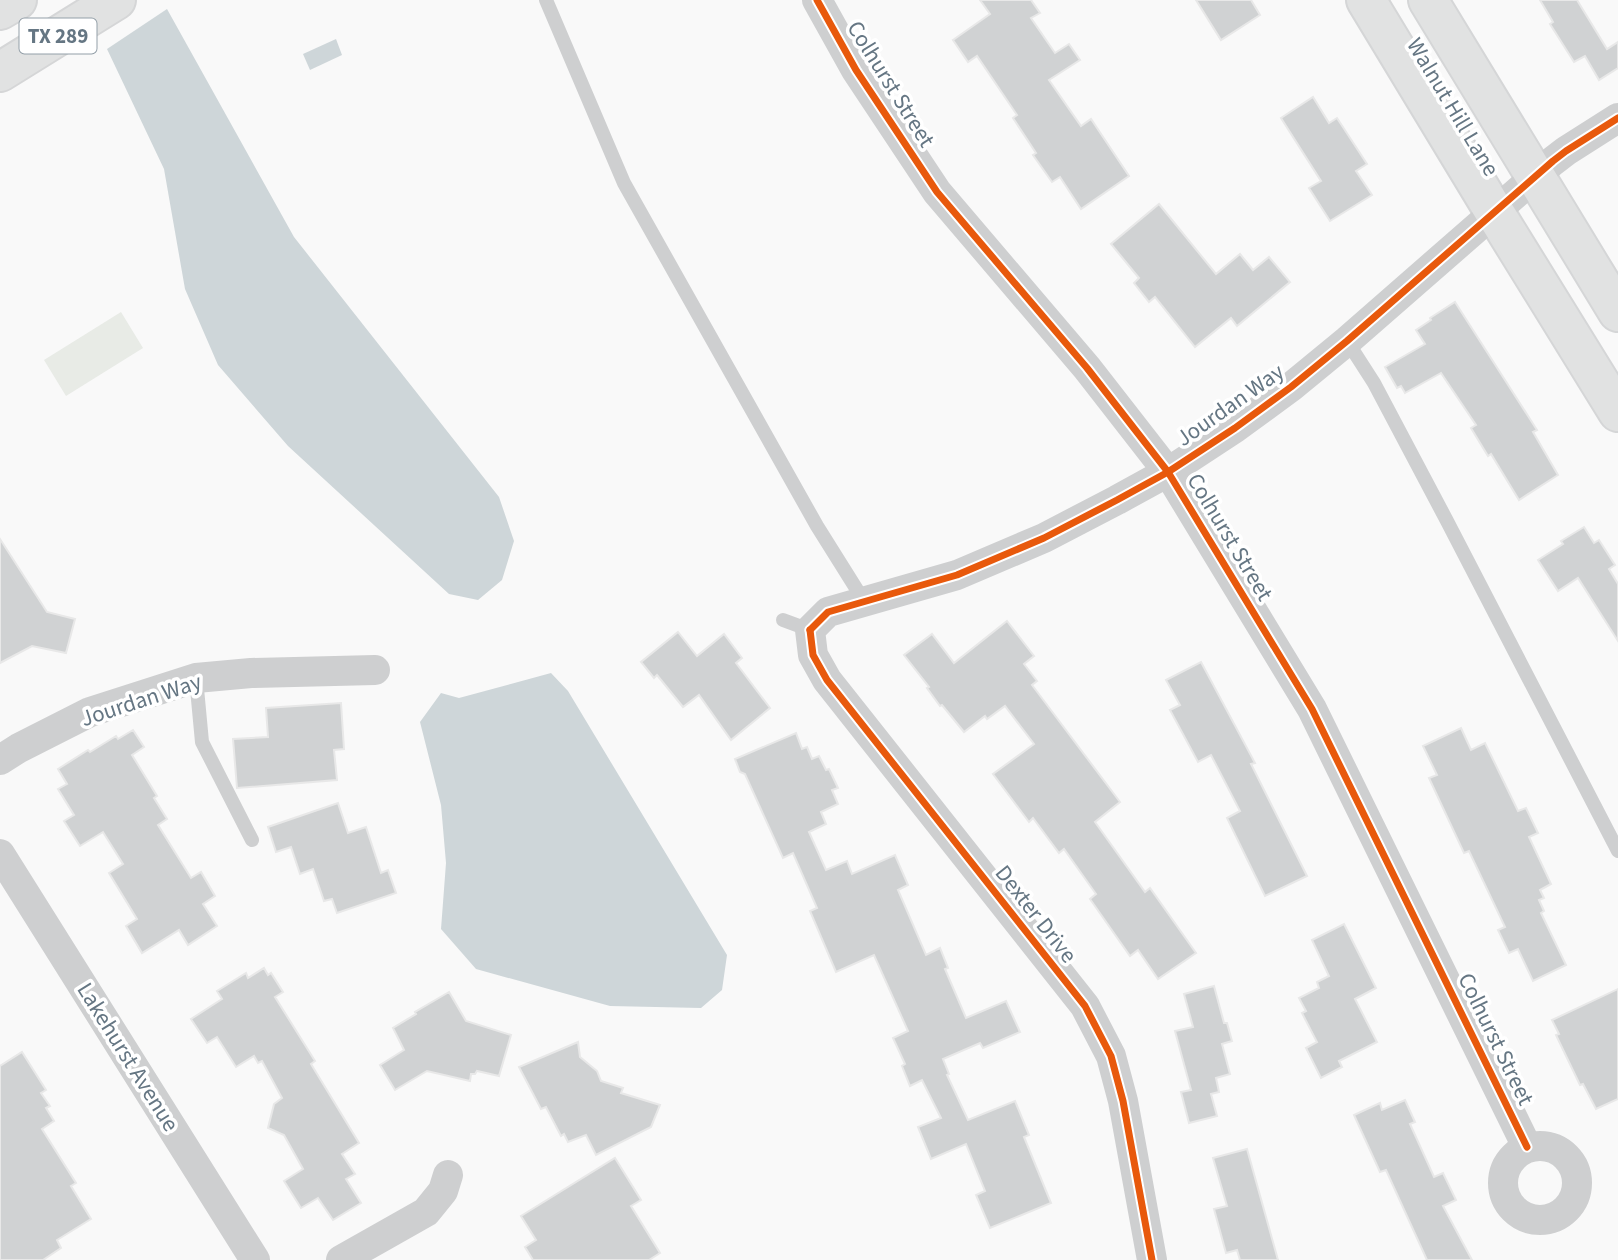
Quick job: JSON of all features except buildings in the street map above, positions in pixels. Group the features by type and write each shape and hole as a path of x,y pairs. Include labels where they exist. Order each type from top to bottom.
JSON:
{"main road":[{"name":"TX 289","path":"0,10 17,0"},
{"name":"TX 289","path":"0,72 116,0"},
{"name":"Walnut Hill Lane","path":"1366,0 1618,412"},
{"name":"Walnut Hill Lane","path":"1429,0 1618,312"}],"street":[{"name":"Colhurst Street","path":"817,0 856,70 937,192 1087,368 1168,472 1312,709 1527,1147"},
{"name":"Jourdan Way","path":"797,625 828,612 970,570 1044,538 1168,472 1291,387 1566,150 1618,118"},
{"name":"Dexter Drive","path":"797,625 827,680 1085,1006 1111,1056 1120,1090 1152,1260"},
{"name":"Jourdan Way","path":"0,760 90,712 196,678 251,673 375,670"},
{"name":"Lakehurst Avenue","path":"0,854 255,1260"},
{"path":"341,1260 426,1212 443,1191 448,1175"}],"lane":[{"path":"546,0 624,183 817,526 864,601"},
{"path":"1347,341 1374,383 1441,509 1618,851"},
{"path":"196,678 202,742 252,840"}],"shaded area":[{"path":"167,9 294,237 499,497 514,541 502,580 478,600 449,594 288,446 218,365 185,289 164,169 107,49"},
{"path":"336,39 342,55 310,70 303,54"},
{"path":"121,312 143,348 66,396 44,360"},
{"path":"551,673 568,691 727,955 722,990 701,1008 610,1006 476,969 441,929 446,863 441,805 420,722 441,693 459,698"}],"cycle path":[{"path":"817,0 856,70 937,192 1087,368 1168,472 1312,709 1527,1147"},
{"path":"810,630 828,612 957,575 1044,538 1168,472 1291,387 1553,161 1618,118"},
{"path":"810,630 813,655 827,680 1085,1006 1111,1056 1123,1101 1152,1260"}]}
